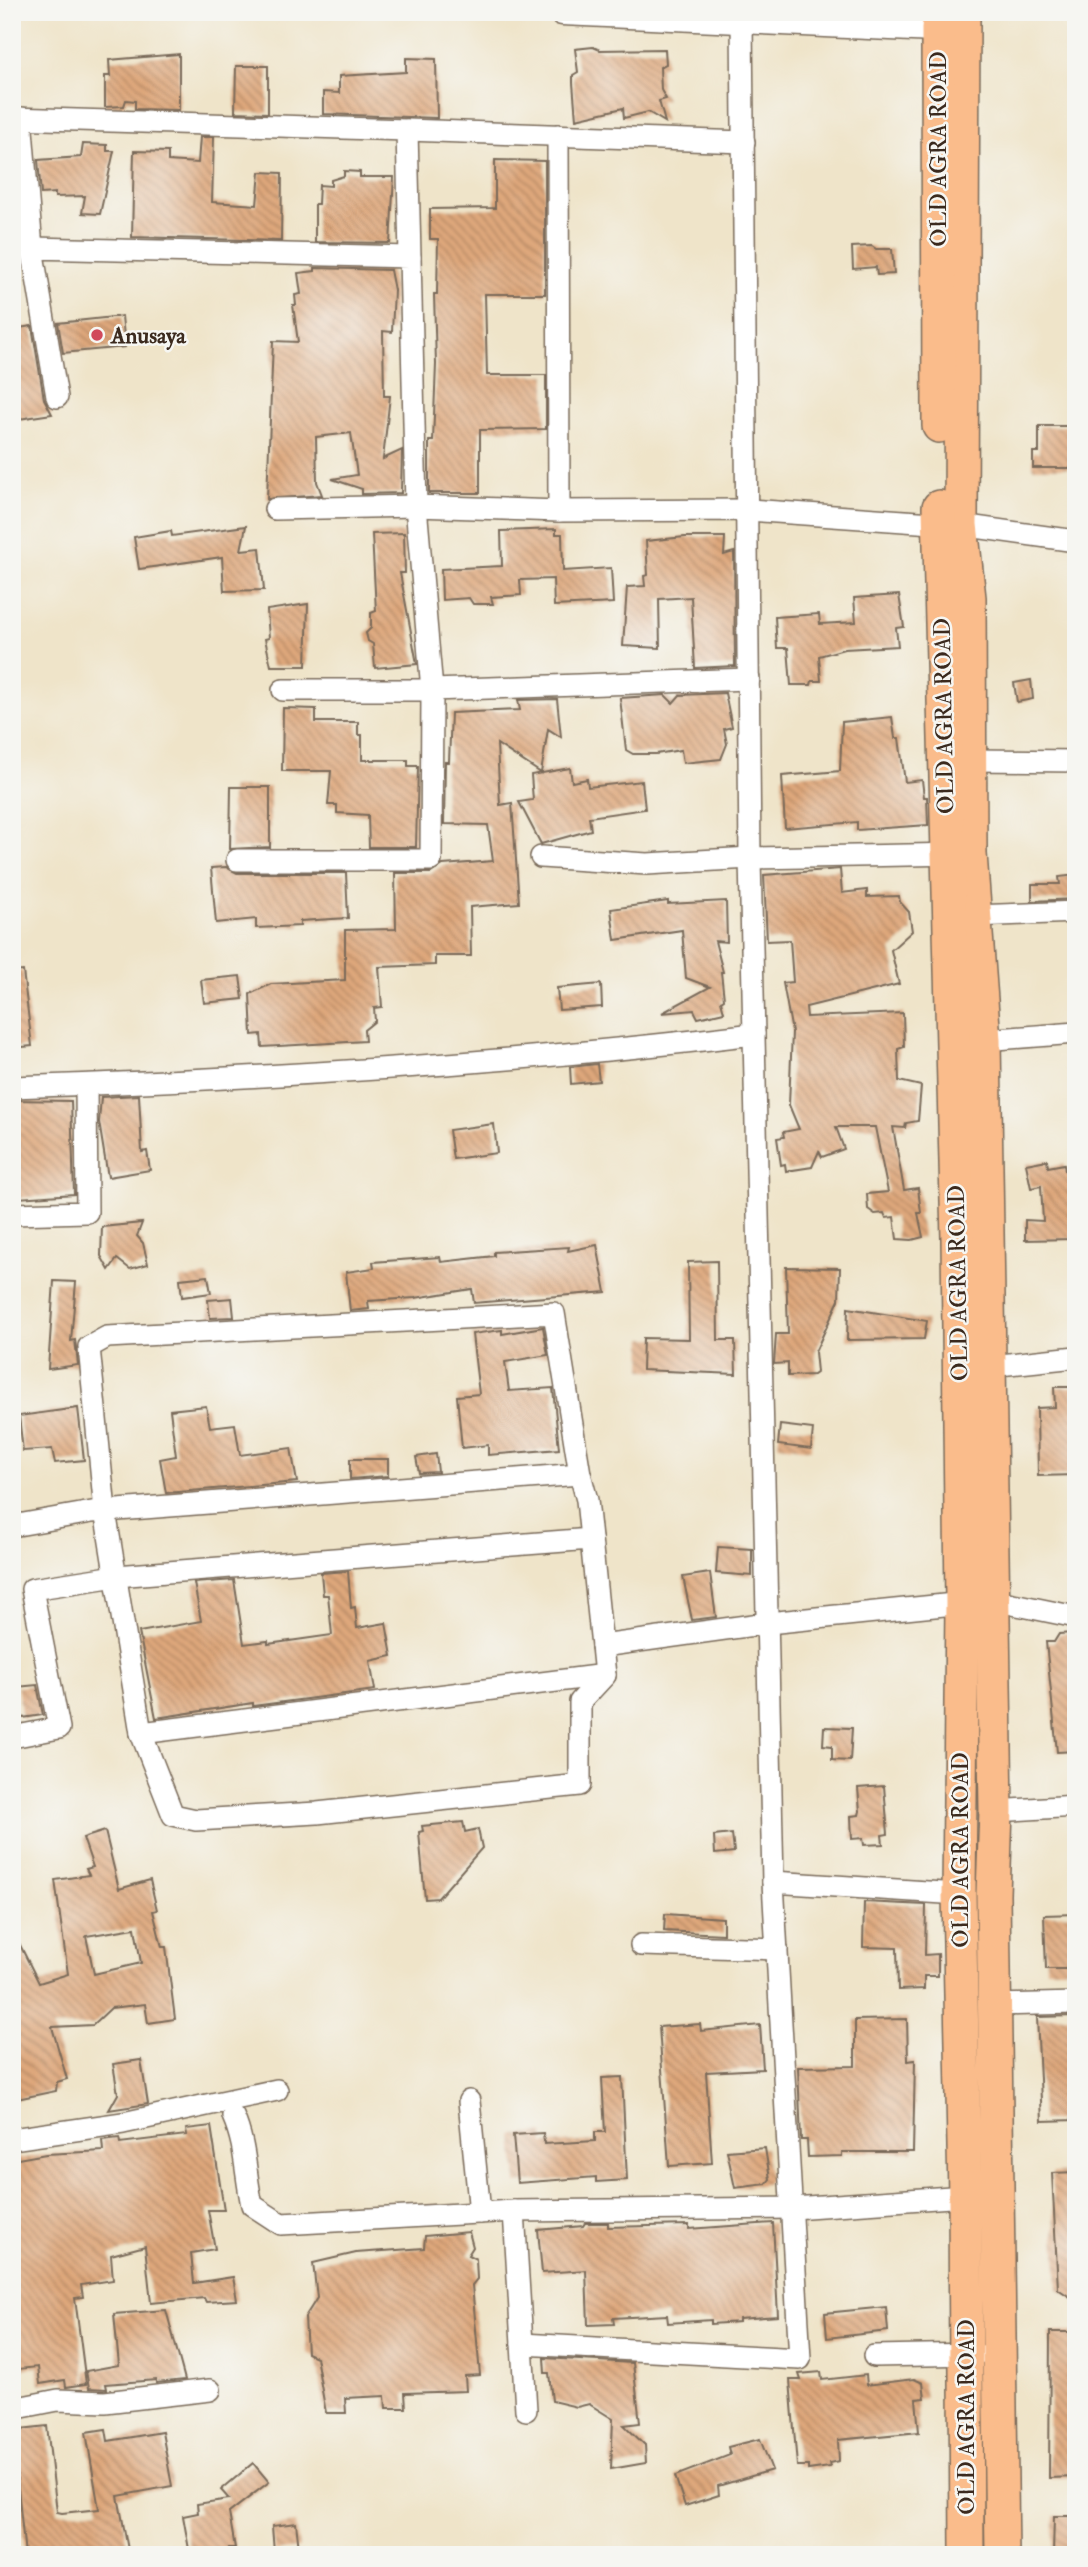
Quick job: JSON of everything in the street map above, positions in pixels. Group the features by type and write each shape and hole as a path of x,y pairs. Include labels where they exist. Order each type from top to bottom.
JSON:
{"highway":[{"path":"952,21 950,524 968,598 968,760 958,854 974,916 984,1041 990,1366 978,1602 996,1811 994,2006 1002,2555"},
{"name":"OLD AGRA ROAD","path":"950,524 958,854 958,1240 978,1602 960,1811 959,1894 965,2196 967,2555"},
{"path":"960,1811 996,1811"}],"street":[{"path":"562,12 743,19 952,21"},
{"path":"522,2344 800,2360 773,1882 750,858 743,19"},
{"path":"57,397 32,248 17,118 744,142"},
{"path":"237,860 431,860 432,690 416,506 407,130"},
{"path":"558,135 559,511"},
{"path":"32,248 410,257"},
{"path":"275,509 416,506 559,511 749,510 950,524 1076,541"},
{"path":"284,690 432,690 749,679"},
{"path":"968,760 1076,761"},
{"path":"541,857 647,864 750,858 958,854"},
{"path":"974,916 1076,912"},
{"path":"984,1041 1076,1033"},
{"path":"12,1087 202,1081 590,1054 754,1034"},
{"path":"12,1214 87,1212 86,1085"},
{"path":"554,1313 580,1474 587,1500 605,1675 580,1702 580,1785 317,1813 196,1820 173,1815 141,1733 105,1511 89,1347 107,1337 554,1313"},
{"path":"990,1366 1076,1357"},
{"path":"12,1526 105,1511 580,1474"},
{"path":"12,1737 59,1728 32,1590 116,1576 591,1539"},
{"path":"602,1646 768,1623 978,1602 1076,1617"},
{"path":"141,1733 605,1675"},
{"path":"996,1811 1076,1806"},
{"path":"773,1882 959,1894"},
{"path":"641,1945 777,1949"},
{"path":"994,2006 1076,2003"},
{"path":"12,2139 123,2123 277,2090"},
{"path":"469,2101 480,2213"},
{"path":"233,2116 243,2139 252,2205 281,2224 514,2211 793,2208 965,2196"},
{"path":"514,2211 526,2410"},
{"path":"874,2356 1000,2352"},
{"path":"12,2409 58,2400 105,2402 210,2390"}],"building":[{"path":"593,47 600,50 665,49 666,64 660,67 661,90 666,99 659,101 665,122 648,112 624,118 623,108 576,119 573,75 578,72 575,49"},
{"path":"179,54 179,110 135,109 135,101 126,100 124,106 105,107 105,76 110,76 109,60"},
{"path":"406,58 436,59 437,118 323,114 323,92 339,93 339,76 406,72"},
{"path":"236,66 268,66 268,113 235,112"},
{"path":"200,137 214,137 212,202 257,205 260,172 282,173 281,241 132,237 134,151 168,152 168,161 198,163"},
{"path":"83,144 107,145 107,151 114,151 100,214 82,213 85,196 55,197 55,193 41,194 38,160 81,157"},
{"path":"495,160 545,161 545,294 485,294 487,375 546,375 546,429 480,430 480,493 429,493 429,441 433,441 436,364 434,294 437,294 438,239 430,239 430,209 495,208"},
{"path":"344,171 360,172 360,177 394,177 390,243 315,242 315,204 318,204 319,185 331,186 331,180 344,176"},
{"path":"872,246 876,249 892,249 894,274 877,275 876,267 853,269 852,247"},
{"path":"315,268 390,270 394,290 392,332 383,331 384,396 390,396 383,459 402,450 401,493 362,494 362,489 332,479 357,475 351,433 316,437 317,482 322,495 267,499 273,341 298,342 293,305 296,305 295,295 301,294 298,273 315,271"},
{"name":"Anusaya","path":"122,316 125,347 63,353 58,323"},
{"path":"32,326 44,399 52,414 12,420 12,329"},
{"path":"1039,426 1076,426 1076,468 1033,468 1033,452 1039,452"},
{"path":"246,526 241,550 260,548 264,590 224,591 222,557 139,569 134,537 171,531 172,536"},
{"path":"556,529 556,534 562,534 563,571 611,568 613,603 554,606 553,579 520,580 521,595 491,597 493,604 473,604 469,598 442,600 441,569 502,566 501,531"},
{"path":"404,533 405,573 400,573 417,664 375,668 373,644 368,641 366,633 371,628 371,613 376,611 372,534"},
{"path":"725,537 724,555 734,552 735,666 695,668 691,597 659,599 660,648 623,646 627,587 645,586 644,576 648,575 646,541"},
{"path":"899,595 904,627 896,628 898,646 844,649 819,656 821,681 812,681 811,685 791,685 788,648 777,648 775,617 819,614 820,624 856,622 854,598"},
{"path":"308,604 306,666 271,666 265,639 269,638 267,610"},
{"path":"1031,680 1033,699 1017,702 1014,683"},
{"path":"725,693 732,727 724,729 727,744 721,759 683,763 681,750 633,754 626,750 620,698 665,695 673,703 680,695"},
{"path":"557,699 561,737 548,729 541,773 497,744 500,805 512,803 519,903 470,907 471,956 435,956 435,965 379,967 382,1007 374,1008 375,1021 364,1030 365,1041 262,1047 261,1034 252,1035 250,994 271,984 345,980 345,930 396,929 395,873 431,873 443,865 493,861 488,825 444,824 445,762 449,762 451,713 520,710 518,700"},
{"path":"283,708 316,709 316,722 358,722 358,735 362,735 362,760 408,760 408,766 418,766 416,847 369,847 368,815 337,813 337,805 328,805 331,771 282,771"},
{"path":"892,717 895,738 899,738 905,782 922,780 924,797 927,797 928,825 857,830 857,822 785,828 782,776 840,771 842,722"},
{"path":"570,768 572,782 587,779 588,787 642,781 645,809 589,817 591,830 541,844 519,802 533,800 531,775"},
{"path":"231,787 270,787 270,847 230,849"},
{"path":"226,867 237,873 346,873 348,918 300,921 300,926 256,928 256,919 216,923 211,868"},
{"path":"840,869 842,893 867,890 867,897 899,896 900,902 909,912 912,931 891,950 899,984 806,1007 807,1017 903,1013 904,1047 898,1049 899,1081 921,1086 918,1121 906,1123 905,1128 893,1127 904,1190 918,1188 921,1213 918,1213 923,1237 912,1240 897,1239 894,1217 886,1218 884,1213 875,1214 868,1209 867,1194 888,1192 875,1127 836,1127 844,1149 822,1157 819,1151 812,1167 786,1171 785,1164 781,1165 777,1138 784,1137 783,1132 799,1129 789,1105 792,1032 783,983 793,982 790,940 767,941 764,875"},
{"path":"1076,875 1076,899 1032,901 1032,884 1060,884 1059,877"},
{"path":"668,901 668,904 726,901 727,942 715,941 723,972 724,999 721,1001 724,1012 698,1018 694,1010 662,1013 710,987 686,978 682,930 615,940 611,909"},
{"path":"23,971 32,1046 12,1048 12,972"},
{"path":"240,976 243,999 204,1003 201,980"},
{"path":"601,984 602,1007 559,1010 557,988"},
{"path":"597,1064 599,1081 571,1084 570,1067"},
{"path":"139,1095 142,1152 147,1151 150,1170 108,1177 99,1122 101,1097"},
{"path":"12,1100 71,1101 74,1194 18,1198 17,1166 12,1166"},
{"path":"494,1124 497,1153 453,1159 449,1130"},
{"path":"1047,1160 1048,1167 1064,1164 1065,1171 1076,1170 1076,1191 1072,1191 1072,1239 1025,1240 1025,1220 1043,1221 1041,1186 1031,1188 1026,1164"},
{"path":"142,1223 137,1236 143,1243 148,1264 130,1269 117,1259 109,1270 101,1256 102,1227"},
{"path":"597,1245 606,1292 474,1303 472,1289 415,1298 368,1301 369,1309 350,1311 346,1272 374,1268 373,1262 440,1257 441,1262 494,1256 494,1252 569,1247 568,1251"},
{"path":"717,1261 718,1340 735,1340 736,1374 642,1370 643,1338 689,1339 688,1262"},
{"path":"786,1267 840,1268 839,1300 815,1352 817,1372 813,1375 788,1376 788,1363 774,1364 776,1334 788,1334"},
{"path":"208,1276 211,1293 182,1297 180,1279"},
{"path":"54,1281 76,1282 71,1341 75,1340 78,1365 48,1369"},
{"path":"232,1298 234,1317 210,1318 208,1300"},
{"path":"848,1308 927,1321 924,1339 847,1340"},
{"path":"543,1327 548,1355 505,1362 509,1391 553,1388 559,1449 488,1455 488,1445 462,1448 457,1396 479,1394 472,1334 502,1330 502,1334"},
{"path":"1054,1387 1074,1387 1076,1475 1038,1476 1037,1408 1055,1407"},
{"path":"206,1406 210,1427 235,1424 240,1455 291,1448 297,1482 166,1493 160,1459 176,1456 170,1410"},
{"path":"78,1408 84,1460 55,1463 52,1449 23,1451 19,1416"},
{"path":"780,1425 813,1429 811,1449 778,1445"},
{"path":"436,1454 438,1472 419,1473 416,1457"},
{"path":"350,1459 388,1459 388,1476 350,1479"},
{"path":"718,1547 752,1549 752,1576 716,1573"},
{"path":"348,1571 351,1608 355,1607 357,1628 386,1623 392,1656 370,1661 375,1690 253,1706 253,1703 156,1718 139,1632 201,1621 194,1583 234,1580 244,1644 268,1641 268,1644 332,1635 328,1595 323,1595 321,1573"},
{"path":"710,1573 716,1617 692,1620 683,1577"},
{"path":"1072,1633 1076,1672 1076,1751 1057,1752 1046,1642 1054,1642 1059,1634"},
{"path":"37,1685 43,1715 22,1718 17,1687"},
{"path":"824,1727 852,1728 850,1761 832,1760 832,1746 823,1745"},
{"path":"884,1786 888,1834 882,1835 883,1844 864,1845 863,1838 852,1839 851,1816 859,1815 860,1811 858,1788"},
{"path":"463,1822 465,1832 478,1829 482,1848 438,1898 425,1899 419,1832 423,1831 422,1826"},
{"path":"105,1831 119,1889 150,1880 157,1910 153,1911 162,1947 166,1947 175,2019 148,2023 145,2004 111,2008 93,2025 52,2027 67,2079 57,2082 56,2091 12,2100 12,1929 39,1983 68,1974 55,1880 89,1875 86,1869 93,1867 83,1838","holes":["135,1928 141,1963 94,1974 86,1936"]},
{"path":"732,1834 734,1852 715,1854 714,1836"},
{"path":"864,1902 926,1905 925,1955 938,1954 938,1976 924,1976 924,1989 898,1990 897,1948 863,1947"},
{"path":"665,1914 723,1918 723,1934 664,1931"},
{"path":"1076,1914 1076,1969 1046,1969 1044,1915"},
{"path":"1076,2016 1076,2120 1042,2121 1037,2017"},
{"path":"907,2019 908,2061 915,2060 913,2152 842,2152 842,2156 808,2157 807,2140 801,2140 798,2067 855,2066 855,2020"},
{"path":"700,2024 701,2031 760,2025 763,2069 706,2072 712,2163 669,2166 659,2027"},
{"path":"141,2060 148,2104 109,2110 118,2094 113,2064"},
{"path":"622,2077 627,2180 596,2182 596,2177 517,2183 513,2135 543,2133 544,2144 595,2141 595,2132 605,2132 602,2078"},
{"path":"211,2126 224,2210 208,2210 215,2249 191,2253 194,2283 233,2277 237,2300 206,2302 204,2298 151,2303 145,2246 111,2255 113,2280 81,2285 83,2297 75,2298 86,2384 66,2387 65,2380 40,2384 38,2367 18,2369 12,2334 12,2160 46,2154 103,2151 102,2140 119,2138 120,2143 187,2135 186,2129"},
{"path":"765,2148 770,2179 766,2184 735,2188 727,2151"},
{"path":"1076,2172 1076,2301 1058,2289 1052,2173"},
{"path":"585,2223 608,2223 608,2227 689,2225 689,2229 773,2223 778,2316 711,2324 711,2320 668,2323 667,2315 613,2318 614,2324 588,2325 586,2270 542,2273 538,2230 583,2226"},
{"path":"469,2232 473,2247 468,2255 476,2259 477,2279 472,2285 480,2375 465,2376 466,2391 405,2393 406,2408 386,2408 385,2396 345,2398 346,2413 326,2413 316,2357 307,2353 305,2317 317,2298 313,2263 356,2253 424,2248 425,2236"},
{"path":"886,2307 888,2331 827,2338 825,2313"},
{"path":"166,2310 185,2380 106,2384 107,2389 89,2388 86,2371 119,2365 114,2314"},
{"path":"1050,2332 1076,2332 1076,2477 1049,2478"},
{"path":"544,2358 633,2363 640,2423 624,2425 645,2445 646,2463 611,2469 613,2419 589,2404 577,2407 552,2401 549,2373 545,2373"},
{"path":"821,2372 822,2380 866,2375 867,2385 914,2379 923,2383 925,2398 916,2399 919,2432 838,2440 839,2461 829,2463 830,2467 808,2470 808,2466 797,2466 790,2380 801,2380 799,2374"},
{"path":"47,2426 57,2512 62,2513 99,2509 86,2432 106,2429 108,2441 162,2432 172,2486 118,2496 129,2555 25,2555 12,2430"},
{"path":"760,2439 772,2470 718,2486 719,2495 685,2506 675,2476 730,2455 728,2447"},
{"path":"253,2463 269,2482 229,2513 235,2548 229,2548 230,2555 190,2555 183,2516 198,2513 197,2504 229,2499 221,2490"},
{"path":"1054,2516 1076,2516 1076,2555 1053,2555"},
{"path":"296,2523 299,2549 274,2552 272,2526"}],"place":[{"name":"Anusaya","path":"97,335"}]}
